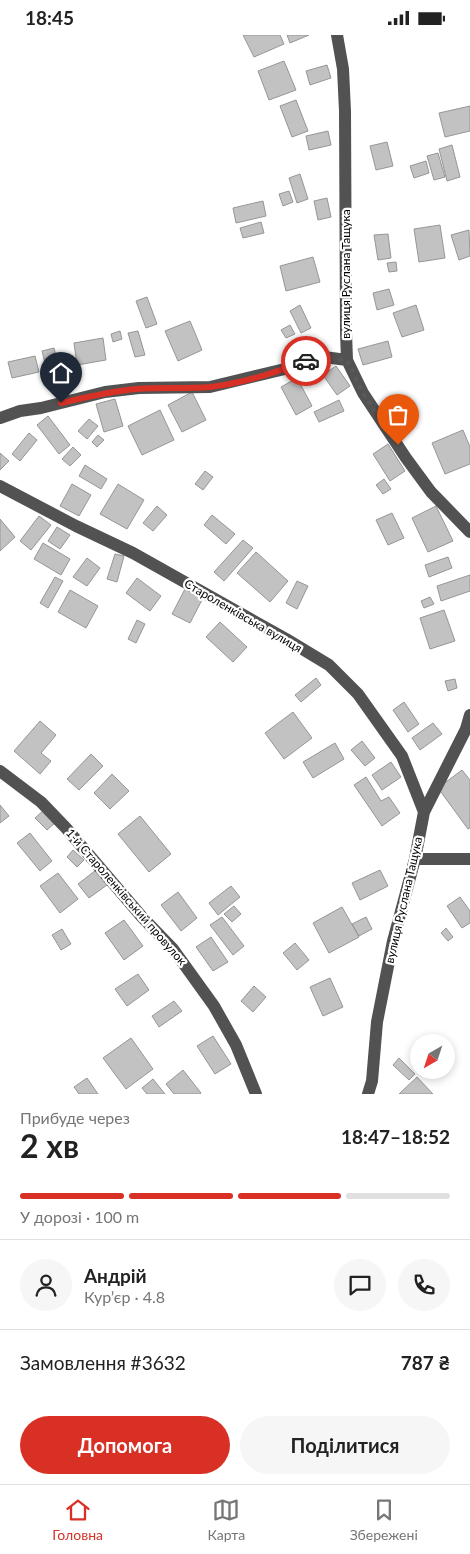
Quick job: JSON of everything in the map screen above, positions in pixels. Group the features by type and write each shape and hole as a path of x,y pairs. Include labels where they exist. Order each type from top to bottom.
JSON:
{"street":[{"name":"вулиця Руслана Тащука","path":"337,35 345,111 347,360 363,393 406,458 431,491 470,532"},
{"path":"0,418 20,411 41,408 105,392 210,387 289,368 316,357 347,360"},
{"name":"Староленківська вулиця","path":"0,486 76,527 133,553 329,665 358,694 402,756 424,812"},
{"name":"вулиця Руслана Тащука","path":"368,1094 372,1081 377,1022 393,941 415,859 424,812 466,729 470,715"},
{"name":"1-й Староленківський провулок","path":"0,771 41,802 66,827 142,917 173,949 214,1006 236,1045 256,1094"},
{"path":"415,859 470,859"}],"building":[{"path":"243,35 280,35 284,44 254,57"},
{"path":"287,35 309,35 290,43"},
{"path":"284,61 296,90 269,100 258,71"},
{"path":"327,65 331,78 310,85 306,71"},
{"path":"296,100 308,131 292,137 280,106"},
{"path":"470,106 470,131 445,137 439,113"},
{"path":"328,131 331,145 309,150 306,136"},
{"path":"387,142 393,166 376,170 370,146"},
{"path":"452,145 460,177 447,181 439,149"},
{"path":"438,153 445,177 434,180 427,156"},
{"path":"426,161 429,173 414,178 410,166"},
{"path":"300,174 308,199 297,203 289,178"},
{"path":"289,191 293,202 283,206 279,194"},
{"path":"327,198 331,217 318,220 314,201"},
{"path":"263,201 266,216 236,223 233,208"},
{"path":"261,222 264,233 243,238 240,228"},
{"path":"440,225 445,258 419,262 414,229"},
{"path":"469,230 470,256 459,260 451,235"},
{"path":"388,234 391,258 378,260 374,235"},
{"path":"313,257 320,282 286,291 280,266"},
{"path":"396,262 397,271 389,272 387,263"},
{"path":"389,289 394,305 377,310 373,293"},
{"path":"147,297 157,324 146,328 136,301"},
{"path":"300,305 311,328 301,333 290,311"},
{"path":"416,305 424,330 402,337 393,313"},
{"path":"190,321 202,350 178,361 165,331"},
{"path":"290,325 295,334 286,338 281,330"},
{"path":"120,331 122,339 113,342 111,334"},
{"path":"138,331 145,355 135,357 128,333"},
{"path":"103,338 106,360 77,365 74,343"},
{"path":"388,341 392,357 363,365 358,349"},
{"path":"54,348 58,364 46,367 42,351"},
{"path":"35,356 39,372 12,378 8,362"},
{"path":"336,366 350,386 337,395 323,375"},
{"path":"297,378 312,406 296,415 281,387"},
{"path":"192,392 206,420 182,432 168,405"},
{"path":"115,399 123,426 104,432 96,404"},
{"path":"339,400 344,411 319,422 314,412"},
{"path":"160,410 174,440 142,455 128,426"},
{"path":"48,416 70,445 59,454 37,425"},
{"path":"89,419 98,426 87,439 78,431"},
{"path":"463,430 470,447 470,464 445,474 432,443"},
{"path":"29,433 37,440 20,461 12,454"},
{"path":"98,435 104,440 97,447 92,442"},
{"path":"388,444 405,471 390,481 373,454"},
{"path":"73,447 81,455 70,466 62,459"},
{"path":"0,453 9,461 0,470"},
{"path":"85,465 107,479 101,489 79,476"},
{"path":"205,471 213,477 203,490 195,484"},
{"path":"384,479 391,489 383,494 376,485"},
{"path":"72,484 91,495 79,516 60,506"},
{"path":"118,484 144,500 127,529 100,514"},
{"path":"157,506 167,515 153,531 143,523"},
{"path":"436,506 453,541 428,552 412,518"},
{"path":"392,513 404,538 388,545 376,520"},
{"path":"212,515 235,534 226,544 204,525"},
{"path":"39,516 51,525 31,550 20,541"},
{"path":"0,519 15,537 0,551"},
{"path":"57,527 70,535 60,549 48,541"},
{"path":"243,540 253,548 224,581 214,572"},
{"path":"43,543 70,559 61,575 34,559"},
{"path":"256,552 288,581 270,602 237,573"},
{"path":"115,554 124,556 117,582 107,579"},
{"path":"448,557 452,568 429,577 425,565"},
{"path":"87,558 100,568 87,586 73,577"},
{"path":"470,575 470,591 441,601 437,586"},
{"path":"55,577 63,581 48,608 40,603"},
{"path":"137,578 161,596 150,611 126,593"},
{"path":"297,581 308,586 297,609 286,603"},
{"path":"185,589 203,598 190,623 172,614"},
{"path":"70,590 98,606 86,628 58,612"},
{"path":"430,597 434,604 424,608 421,601"},
{"path":"444,610 455,641 430,649 420,618"},
{"path":"137,620 145,624 136,643 128,639"},
{"path":"220,622 247,647 233,662 206,637"},
{"path":"316,678 321,685 301,702 295,695"},
{"path":"455,679 457,688 448,691 445,681"},
{"path":"404,702 419,724 408,732 393,710"},
{"path":"293,712 312,738 284,759 265,733"},
{"path":"40,721 56,735 41,753 51,761 40,774 14,751"},
{"path":"433,723 442,734 420,750 412,738"},
{"path":"362,741 375,758 365,766 351,750"},
{"path":"335,743 344,759 313,778 303,762"},
{"path":"91,754 103,766 79,790 67,779"},
{"path":"391,762 401,777 382,790 372,775"},
{"path":"462,770 470,780 470,828 468,829 438,788"},
{"path":"112,774 129,791 110,809 94,793"},
{"path":"366,777 381,801 389,797 400,813 382,826 354,785"},
{"path":"0,805 9,816 0,823"},
{"path":"44,810 56,822 47,830 35,818"},
{"path":"140,816 171,854 149,872 118,834"},
{"path":"30,833 52,861 40,871 17,843"},
{"path":"73,850 84,860 77,867 67,857"},
{"path":"96,870 107,885 89,898 78,884"},
{"path":"380,870 388,886 360,900 352,883"},
{"path":"58,873 78,899 60,913 40,886"},
{"path":"231,886 240,897 218,915 209,903"},
{"path":"178,892 197,918 181,931 161,905"},
{"path":"460,897 470,911 470,923 462,928 447,906"},
{"path":"234,906 241,914 232,922 224,914"},
{"path":"342,907 359,937 329,953 313,923"},
{"path":"222,917 244,946 233,955 210,925"},
{"path":"366,917 372,929 359,936 352,924"},
{"path":"124,920 143,946 124,960 105,933"},
{"path":"446,928 453,937 448,941 441,933"},
{"path":"62,929 71,944 61,950 52,935"},
{"path":"211,937 228,962 213,971 196,947"},
{"path":"295,943 309,960 297,970 283,953"},
{"path":"138,974 149,990 127,1006 115,989"},
{"path":"330,978 343,1007 323,1016 310,987"},
{"path":"254,986 266,997 253,1012 241,1001"},
{"path":"174,1001 182,1011 159,1027 152,1016"},
{"path":"213,1036 231,1064 215,1074 197,1046"},
{"path":"131,1038 153,1069 126,1089 103,1058"},
{"path":"399,1058 410,1069 410,1079 409,1080 393,1065"},
{"path":"183,1070 200,1094 174,1094 166,1084"},
{"path":"87,1078 98,1094 79,1094 74,1087"},
{"path":"153,1079 165,1094 147,1094 142,1088"},
{"path":"415,1079 419,1079 433,1094 399,1094"}],"way so far":[{"path":"306,361 316,357 347,360 363,393 398,445"}],"route":[{"path":"61,403 105,392 210,387 289,368 306,361"}]}
